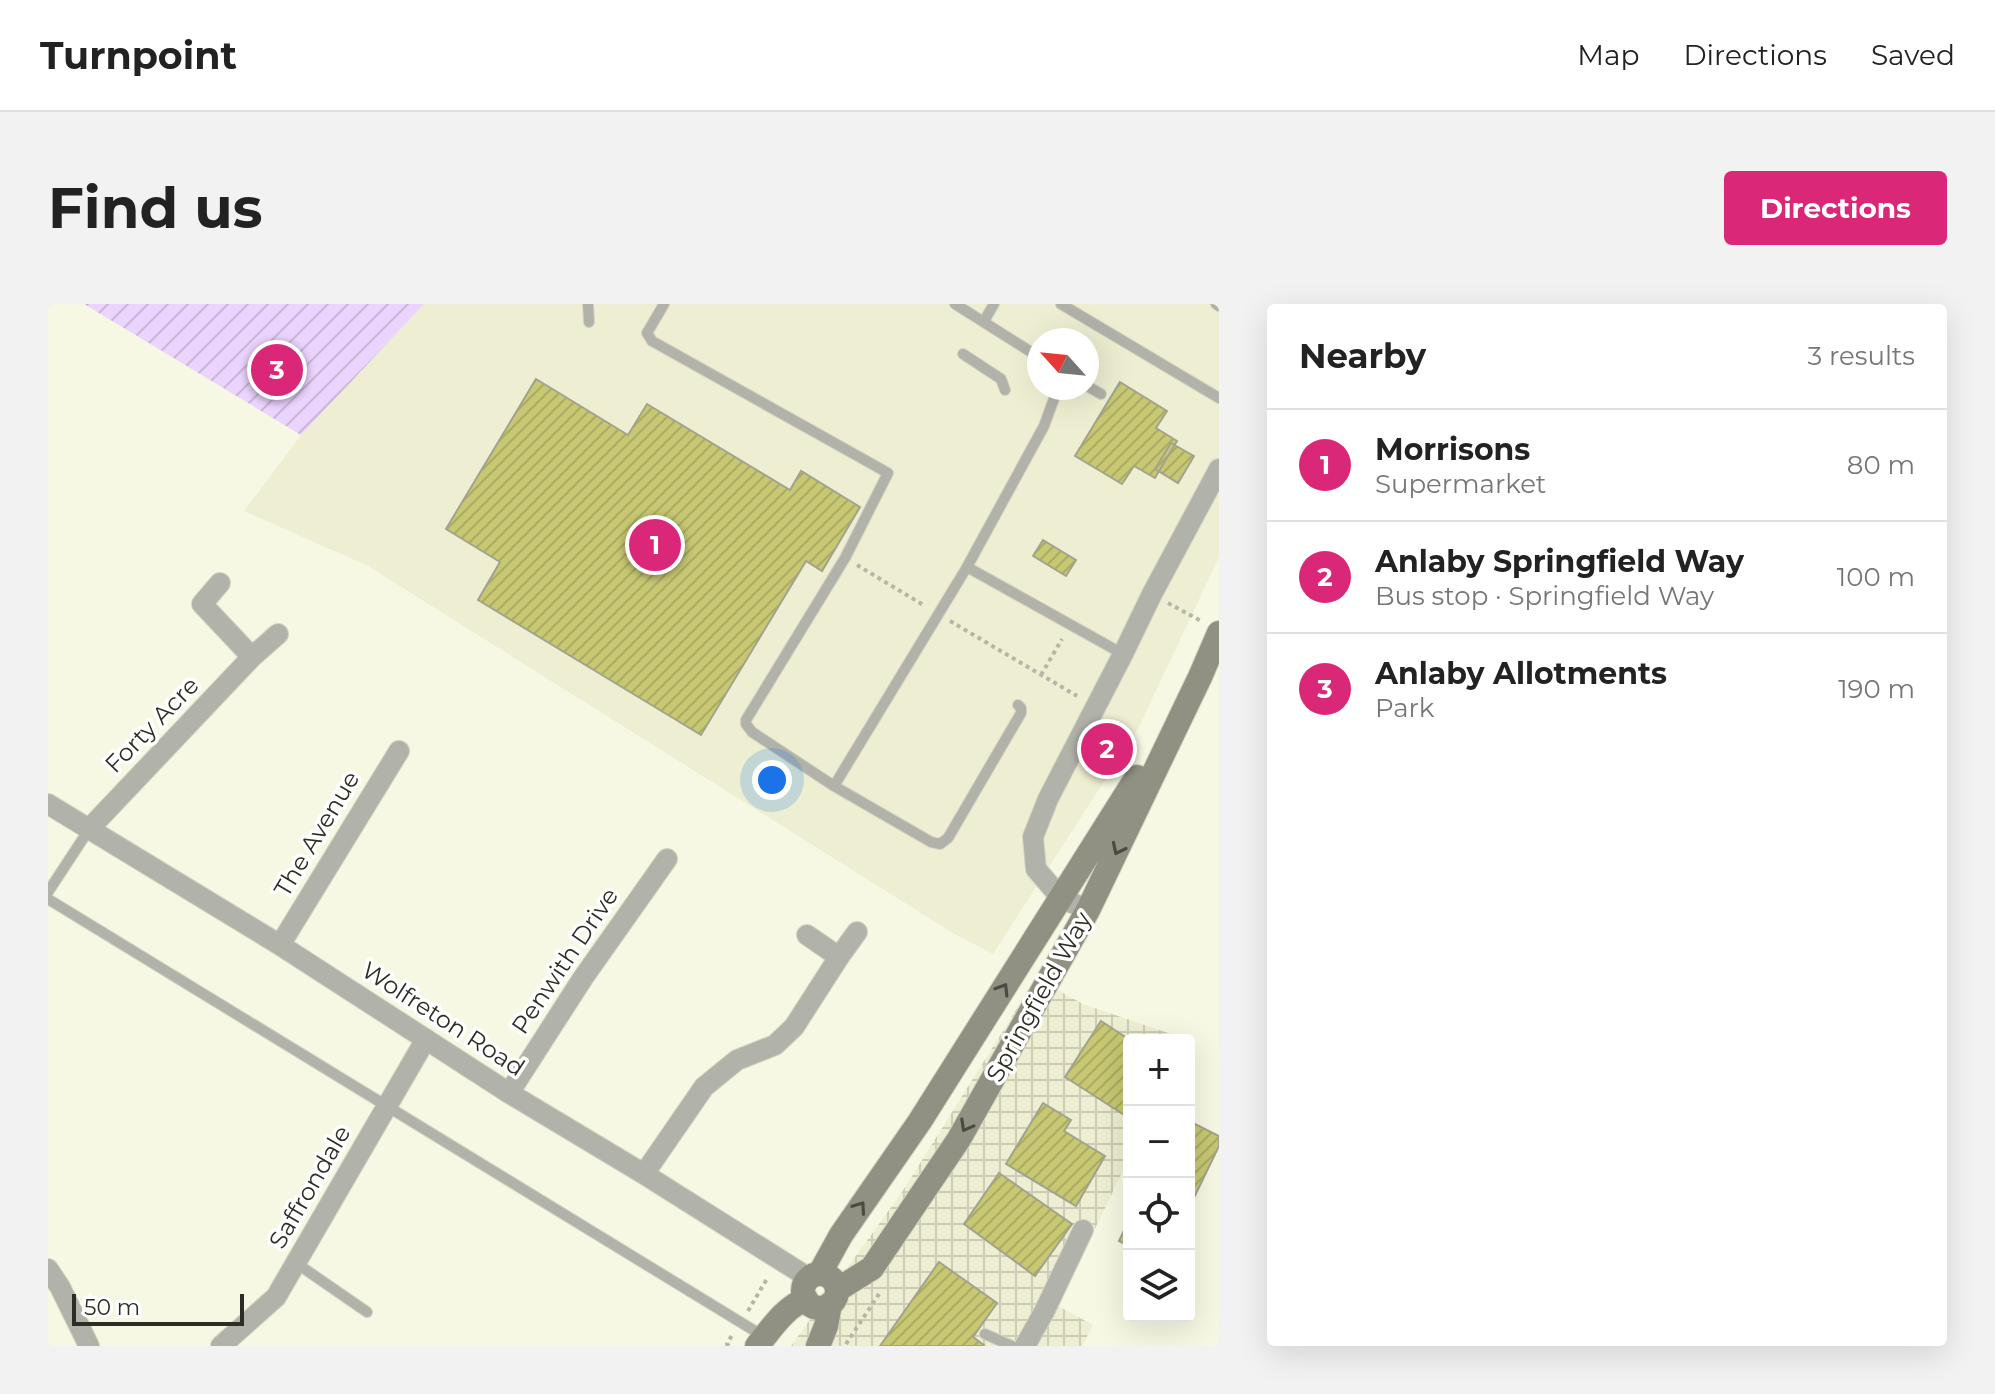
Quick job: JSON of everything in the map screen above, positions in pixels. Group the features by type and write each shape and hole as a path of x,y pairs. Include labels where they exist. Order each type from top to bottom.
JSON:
{"main road":[{"name":"Springfield Way","path":"761,1342 795,1303 820,1289 872,1268 959,1139 1088,910 1200,677 1212,628"},
{"name":"Springfield Way","path":"818,1346 826,1326 820,1289 841,1235 920,1121 1200,677"}],"street":[{"path":"1088,910 1061,898 1036,869 1033,837 1048,799 1219,469"},
{"path":"220,583 202,604 252,657"},
{"name":"Forty Acre","path":"90,828 252,657 278,634"},
{"name":"The Avenue","path":"280,945 399,751"},
{"name":"Wolfreton Road","path":"48,804 280,945 509,1093 780,1259 820,1289"},
{"name":"Penwith Drive","path":"509,1093 583,978 667,859"},
{"path":"644,1174 704,1087 737,1060 775,1045 794,1027 857,932"},
{"path":"807,935 839,957"},
{"name":"Saffrondale","path":"221,1346 276,1297 426,1039"},
{"path":"1025,1346 1083,1230"},
{"path":"48,1269 89,1346"}],"lane":[{"path":"588,304 589,322"},
{"path":"664,304 649,328 649,338 888,473 845,558 746,720 752,732 834,786 931,842 940,844 948,838 1021,713 1018,705"},
{"path":"955,304 1027,349"},
{"path":"984,321 994,304"},
{"path":"1061,304 1219,398"},
{"path":"963,354 1001,379 1005,390"},
{"path":"834,786 967,567 1044,426 1053,400"},
{"path":"967,567 1123,654"},
{"path":"48,892 90,828"},
{"path":"48,899 741,1321 761,1342"},
{"path":"296,1263 367,1312"},
{"path":"985,1334 1012,1346"}],"path":[{"path":"845,558 1096,707"},
{"path":"1152,594 1212,628"},
{"path":"1041,675 1070,626"},
{"path":"729,1346 727,1344 780,1259"}],"shaded area":[{"path":"84,304 424,304 301,435"},
{"path":"424,304 1219,304 1219,557 1139,727 993,954 951,932 368,566 244,511 301,435"},
{"path":"1036,978 1083,1004 1171,1034 1123,1034 1123,1171 1058,1306 1093,1325 1082,1346 791,1346 902,1192"}],"building":[{"path":"536,379 628,435 647,404 790,490 801,471 860,507 822,571 806,561 701,735 478,600 500,562 446,529"},
{"path":"1120,382 1167,411 1156,428 1177,441 1155,478 1134,466 1122,484 1075,456"},
{"path":"1171,443 1194,456 1178,483 1155,469"},
{"path":"1043,540 1076,560 1066,576 1033,556"},
{"path":"1101,1021 1123,1035 1123,1114 1065,1077"},
{"path":"1043,1103 1071,1120 1064,1131 1105,1156 1076,1206 1006,1164"},
{"path":"1195,1124 1219,1136 1219,1146 1195,1196"},
{"path":"999,1173 1072,1224 1035,1276 964,1224"},
{"path":"939,1262 997,1303 973,1337 984,1345 880,1346"}],"place":[{"name":"Anlaby Allotments","path":"277,370"},
{"name":"Morrisons","path":"655,545"},
{"name":"Anlaby Springfield Way","path":"1107,749"}]}
